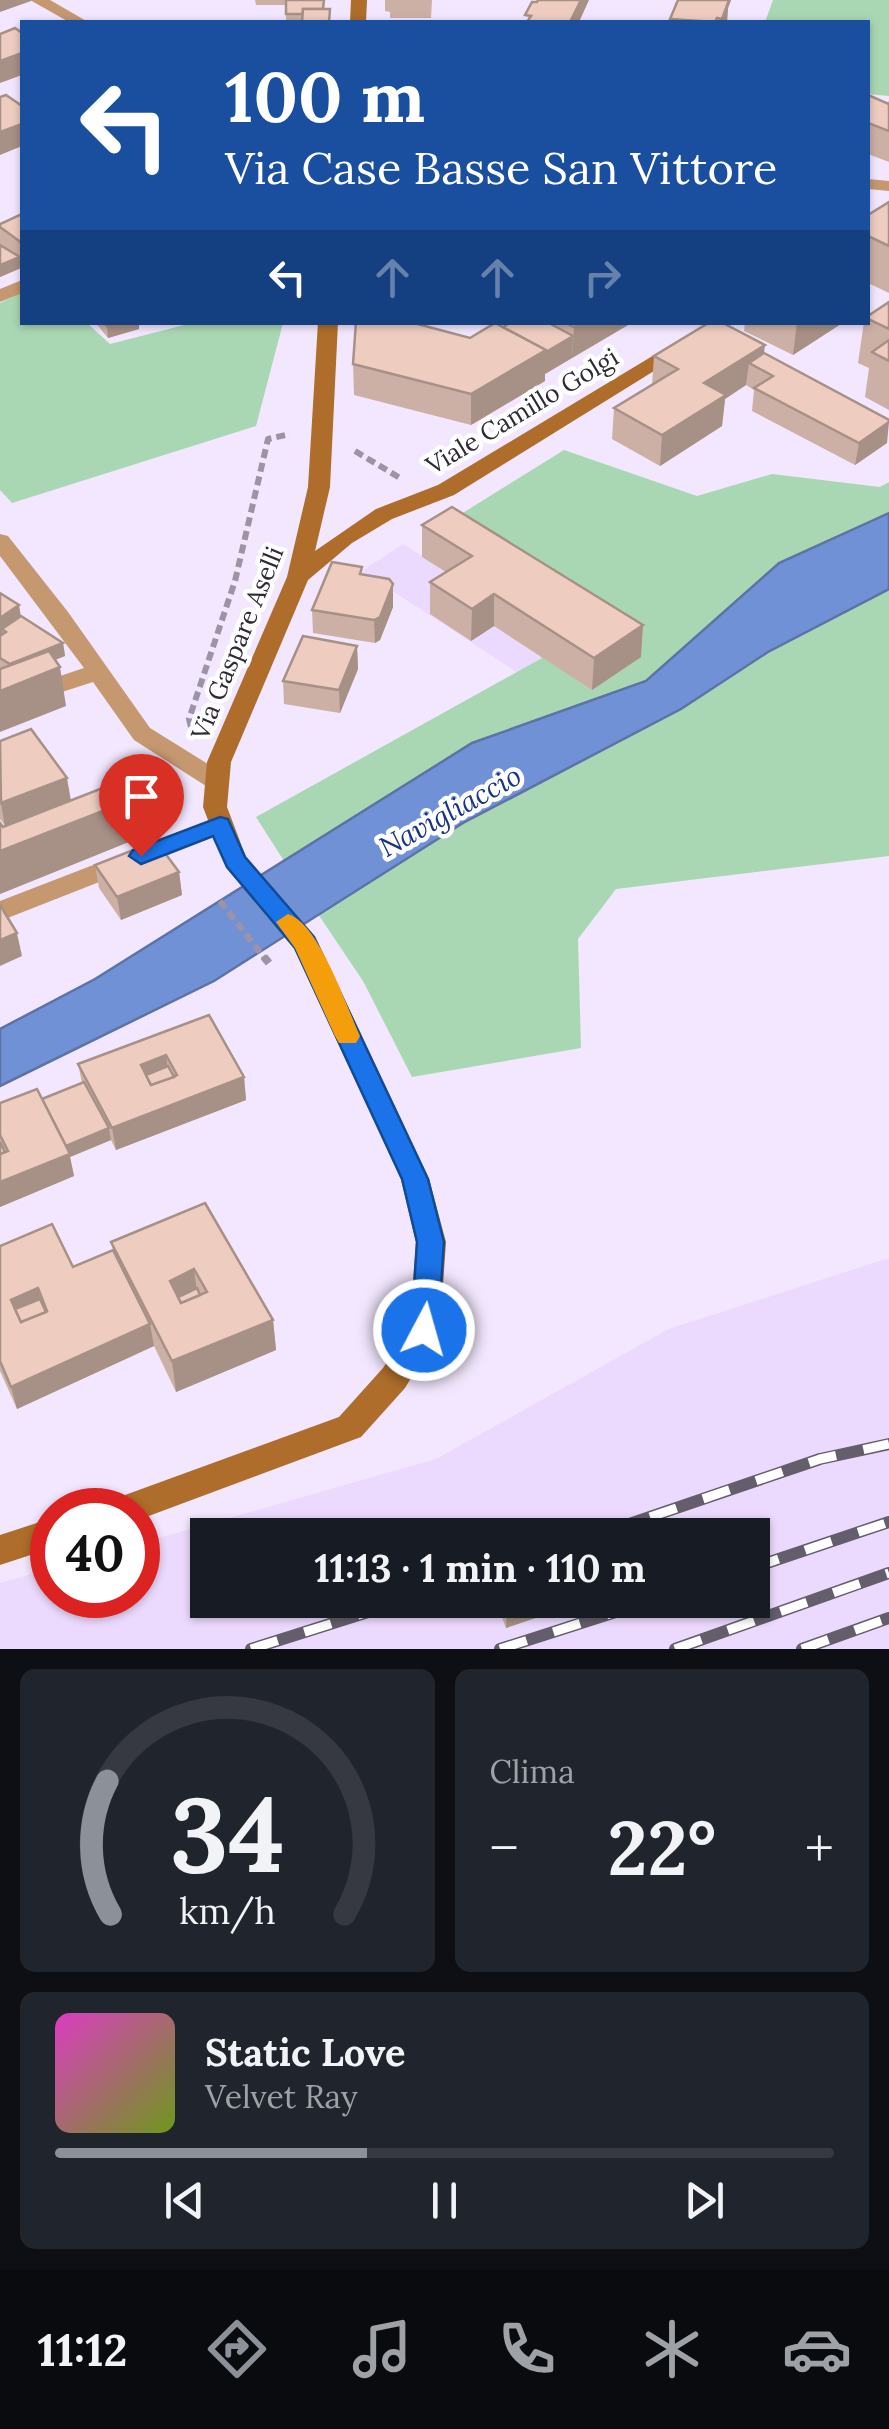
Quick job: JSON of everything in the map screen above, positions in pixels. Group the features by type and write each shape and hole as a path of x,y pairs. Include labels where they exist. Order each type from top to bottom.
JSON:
{"street":[{"path":"38,0 76,20"},
{"name":"Via Gaspare Aselli","path":"160,1497 350,1427 394,1378 424,1330 431,1242 415,1179 305,943 235,861 214,808 219,762 298,577 318,488 328,325"},
{"name":"Viale Camillo Golgi","path":"298,577 344,538 384,514 446,490 719,325"},
{"path":"0,541 142,734 215,780"},
{"path":"0,704 98,672"},
{"path":"0,911 220,825"},
{"path":"0,1550 30,1541"}],"path":[{"path":"191,727 189,719 220,637 255,520 268,440 291,434"},
{"path":"348,447 405,482"},
{"path":"208,886 269,963"}],"shaded area":[{"path":"403,544 641,657 592,690 542,658 518,673 362,571"},
{"path":"889,1258 889,1649 0,1649 0,1583 30,1574 30,1618 160,1618 160,1538 190,1529 190,1618 770,1618 770,1518 229,1518 436,1459 669,1329"}],"green space":[{"path":"773,0 889,0 889,96 870,94 870,20 766,20"},
{"path":"20,293 20,325 89,325 110,344 184,325 282,325 256,426 12,503 0,490 0,303"},
{"path":"564,450 697,496 772,474 880,487 889,482 889,513 710,628 646,681 590,703 354,818 284,861 256,817 542,658 437,529"},
{"path":"889,589 889,856 616,889 578,939 581,1048 412,1077 363,981 318,914 463,823 681,709 768,652"}],"water":[{"name":"Navigliaccio","path":"889,513 889,589 768,652 681,709 463,823 214,981 0,1086 0,1029 95,979 472,743 646,681 779,563"}],"building":[{"path":"286,0 324,0 323,9 286,14"},
{"path":"581,0 571,20 528,20 531,16 525,15 532,2"},
{"path":"678,0 729,0 722,19 670,19"},
{"path":"303,9 330,9 329,20 302,20"},
{"path":"15,28 20,32 20,54 0,61 0,34"},
{"path":"6,95 20,105 20,125 0,132 0,97"},
{"path":"870,96 889,104 889,131 870,124"},
{"path":"889,202 889,246 870,237 870,214"},
{"path":"20,215 20,242 0,227"},
{"path":"0,245 20,257 0,265"},
{"path":"889,302 889,329 870,320 870,315"},
{"path":"356,325 421,325 470,338 499,325 546,350 471,394 353,364"},
{"path":"553,325 573,336 546,352 503,327"},
{"path":"705,325 727,325 765,345 704,383 726,395 662,435 614,408 678,369 654,356"},
{"path":"889,340 889,361 872,352"},
{"path":"764,353 889,422 859,443 754,388 773,376 749,363"},
{"path":"452,507 643,625 594,658 494,594 472,609 430,582 472,556 422,525"},
{"path":"332,562 362,567 360,574 389,579 393,584 380,617 374,620 312,610"},
{"path":"0,593 19,605 0,618"},
{"path":"21,616 63,643 10,664 0,658 0,636 6,632 2,629"},
{"path":"303,636 357,646 339,690 283,681"},
{"path":"49,651 60,667 0,691 0,669"},
{"path":"31,729 67,778 1,803 0,741"},
{"path":"123,780 136,798 0,851 0,823 3,827"},
{"path":"156,841 179,872 117,897 95,865"},
{"path":"0,905 17,933 0,940"},
{"path":"209,1015 244,1077 112,1128 78,1064","holes":["166,1055 177,1075 151,1085 141,1065"]},
{"path":"168,1066 174,1077 151,1085 146,1075"},
{"path":"84,1082 109,1128 66,1146 42,1099"},
{"path":"37,1089 70,1154 0,1182 0,1154 8,1151 0,1135 0,1103"},
{"path":"205,1203 273,1320 172,1361 111,1242","holes":["194,1269 207,1292 181,1303 170,1281"]},
{"path":"52,1224 73,1267 113,1250 150,1324 11,1387 0,1361 0,1246","holes":["38,1288 47,1311 21,1322 11,1300"]},
{"path":"197,1288 200,1295 181,1303 178,1297"},
{"path":"40,1299 46,1312 21,1322 15,1309"}],"railway":[{"path":"647,1518 820,1459 889,1444"},
{"path":"770,1562 889,1522"},
{"path":"675,1649 889,1573"},
{"path":"251,1649 349,1618"},
{"path":"500,1649 597,1618"},
{"path":"802,1649 889,1618"}],"slow traffic":[{"path":"288,922 305,943 347,1036"}],"route":[{"path":"141,856 220,825 235,861 305,943 415,1179 431,1242 424,1330"}]}
